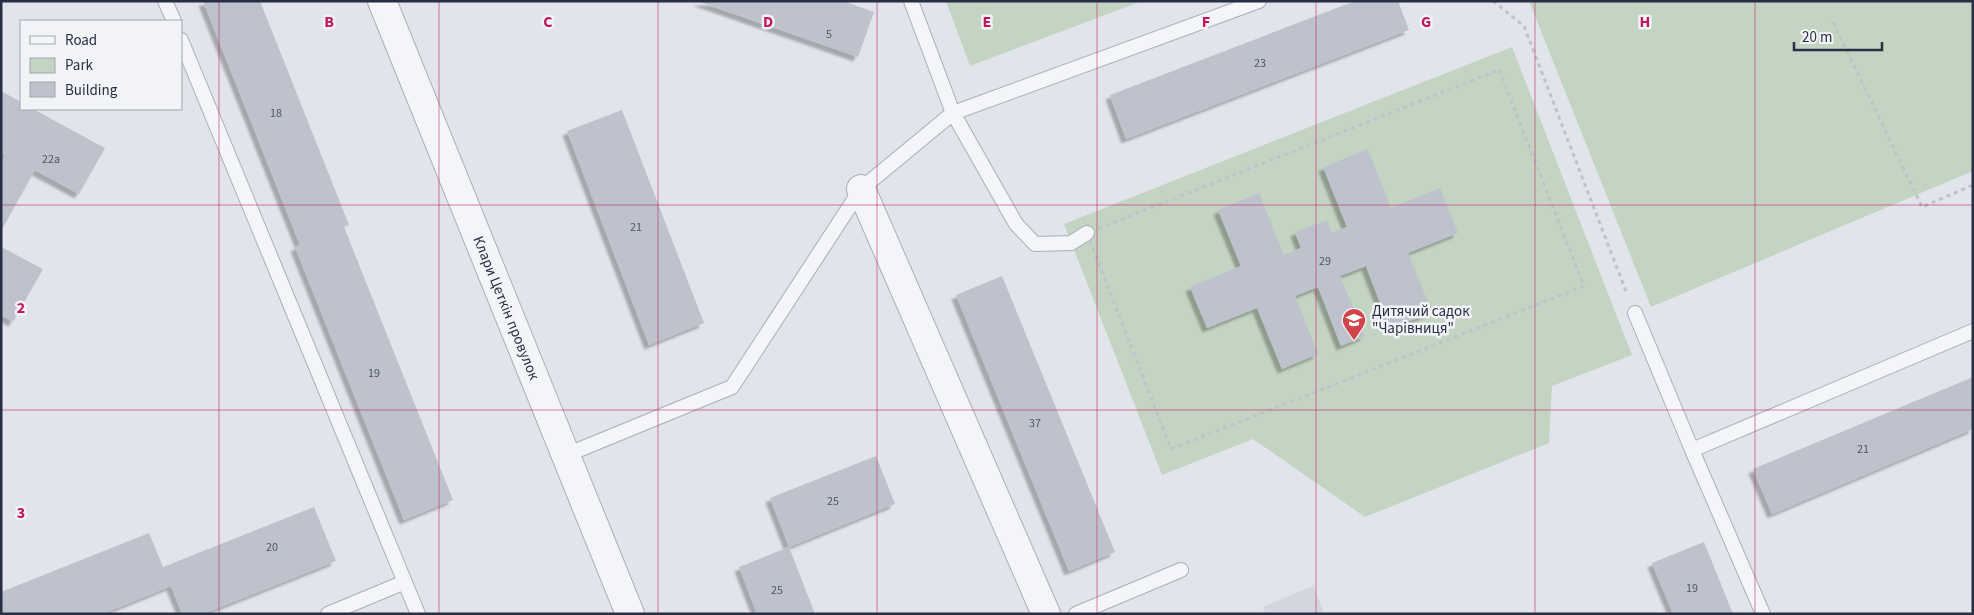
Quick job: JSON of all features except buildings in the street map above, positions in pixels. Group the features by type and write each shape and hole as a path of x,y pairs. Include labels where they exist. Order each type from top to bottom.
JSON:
{"street":[{"name":"Клари Цеткін провулок","path":"382,1 630,614"},
{"path":"860,189 1046,614"}],"lane":[{"path":"165,1 174,20"},
{"path":"911,1 953,113 1016,224 1035,244 1071,243 1086,233"},
{"path":"566,456 732,387 860,189 953,113 1259,1"},
{"path":"182,42 418,614"},
{"path":"1635,313 1763,614"},
{"path":"1692,450 1973,331"},
{"path":"1076,614 1181,570"},
{"path":"328,614 405,582"}],"path":[{"path":"1493,1 1524,26 1635,313"},
{"path":"1832,22 1922,207 1973,185"},
{"path":"1499,70 1584,286 1172,449 1086,233 1499,70"}],"shaded area":[{"path":"1313,586 1325,614 1266,614 1263,607"}],"green space":[{"path":"946,1 1142,1 970,66"},
{"path":"1529,1 1973,1 1973,171 1651,307"},
{"path":"1512,47 1632,355 1552,386 1549,443 1365,517 1253,439 1162,475 1064,224"}],"place":[{"name":"Дитячий садок \"Чарівниця\"","path":"1354,341"}]}
